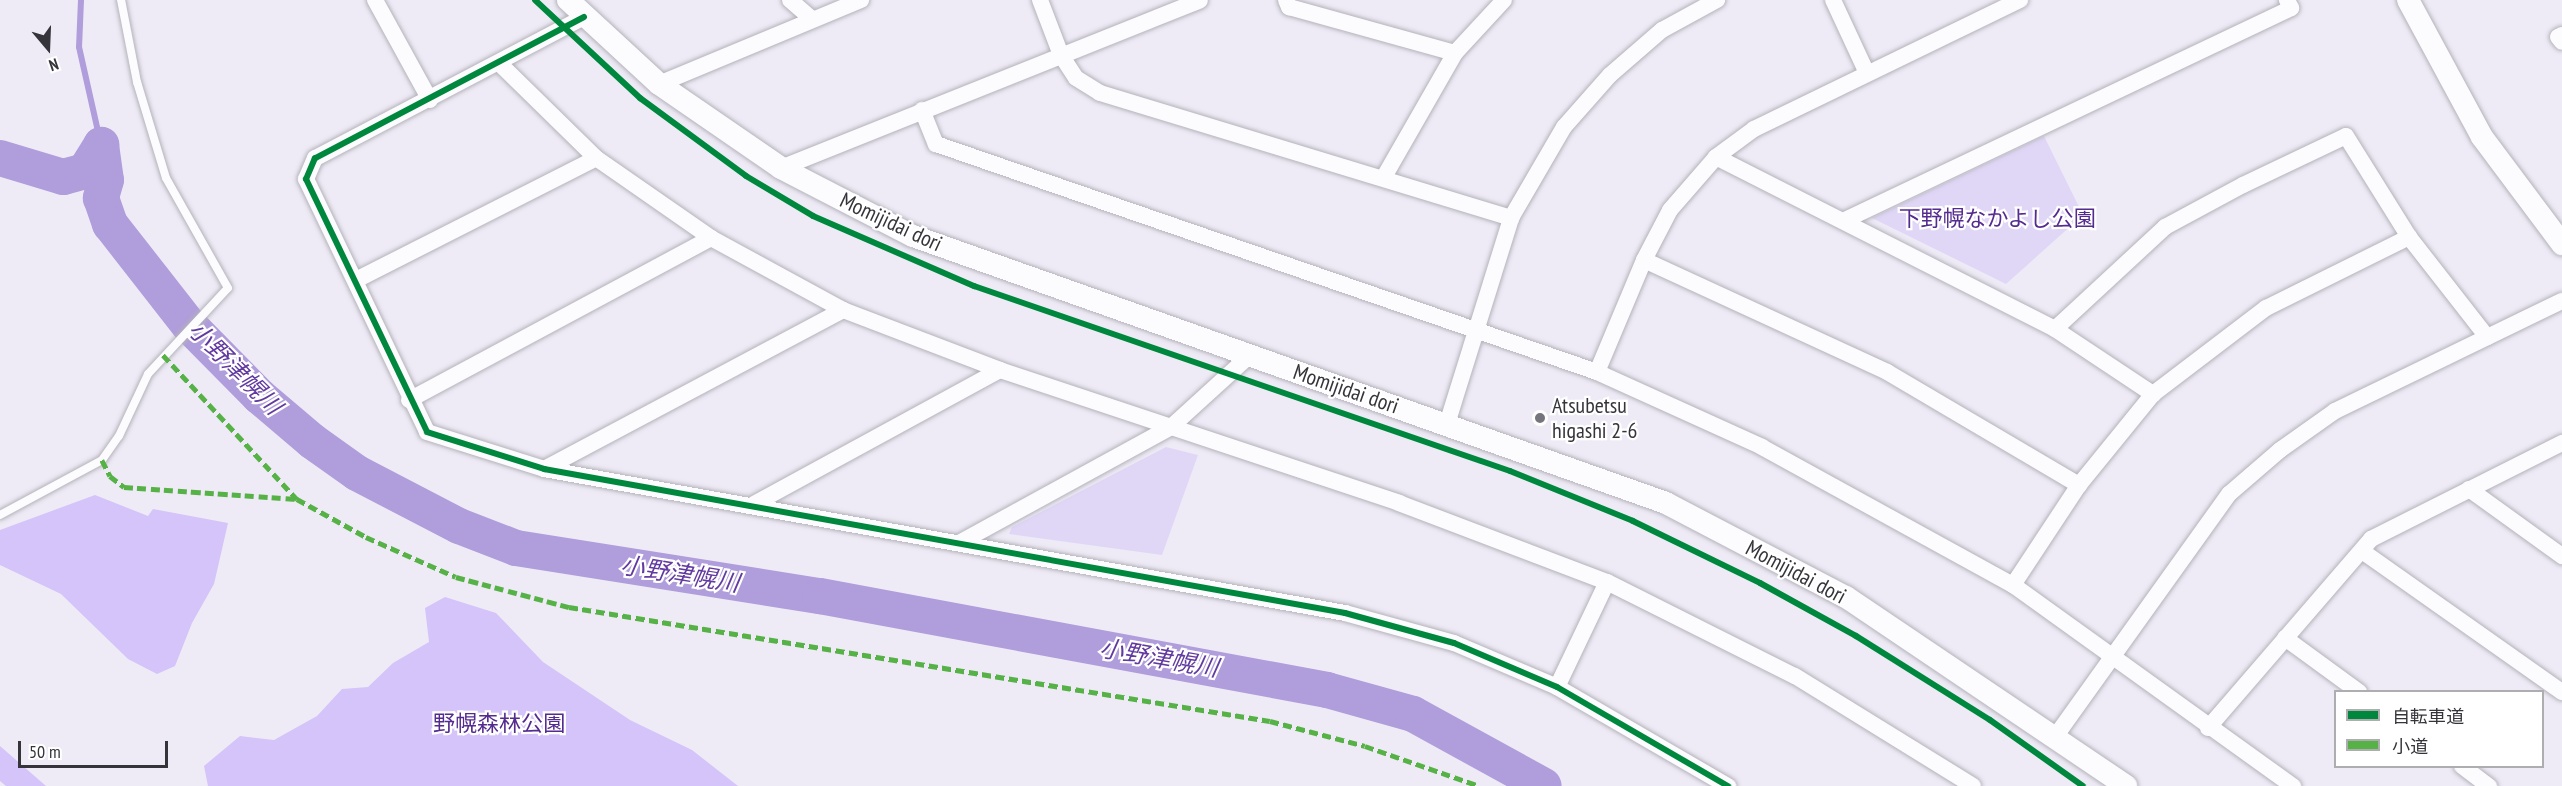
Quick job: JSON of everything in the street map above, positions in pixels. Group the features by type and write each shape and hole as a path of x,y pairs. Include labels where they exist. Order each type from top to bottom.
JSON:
{"street":[{"path":"375,0 430,100"},
{"name":"Momijidai dori","path":"568,0 659,84 781,168 913,236 1447,424 1676,509 1846,597 2126,786"},
{"path":"790,0 812,19"},
{"path":"659,84 861,0"},
{"path":"1040,0 1062,55 1076,78 1100,93 1384,177 1511,218"},
{"path":"781,168 1200,0"},
{"path":"1286,0 1290,7 1455,53"},
{"path":"1384,177 1455,53 1504,0"},
{"path":"1447,424 1511,218 1564,127 1610,75 1662,30 1717,0"},
{"path":"1833,0 1866,72"},
{"path":"1597,372 1644,261 1670,210 1716,157 1754,129 1866,72 2020,0"},
{"path":"1845,220 2291,8 2287,0"},
{"path":"2408,0 2482,137 2562,244"},
{"path":"584,17 500,64 315,158 306,179 356,280 409,400 427,432 544,468 754,504 1345,613 1454,643 1557,687 1728,786"},
{"path":"2562,35 2558,37 2562,42"},
{"path":"500,64 596,158 711,238 843,310 1000,370 1399,503 1607,582 1795,676 1973,786"},
{"path":"922,110 936,144 1476,328 1597,372 1762,447 2013,585 2208,728 2292,786"},
{"path":"2055,329 2165,227 2243,185 2346,136 2409,237 2487,337"},
{"path":"1716,157 1845,220 2055,329 2153,394"},
{"path":"356,280 596,158"},
{"path":"2013,585 2079,485 2153,394 2266,308 2409,237"},
{"path":"409,400 711,238"},
{"path":"1644,261 1887,372 2079,485"},
{"path":"2055,737 2110,657 2229,494 2280,450 2335,411 2562,301"},
{"path":"544,468 843,310"},
{"path":"962,542 1171,427 1250,355"},
{"path":"754,504 1000,370"},
{"path":"2208,728 2371,539 2562,443"},
{"path":"2469,489 2562,556"},
{"path":"2362,550 2562,692"},
{"path":"1557,687 1607,582"},
{"path":"2285,638 2356,690"},
{"path":"2465,768 2489,786"}],"lane":[{"path":"0,515 102,460 119,436 147,374 167,349 228,288 166,178 137,82 121,0"}],"green space":[{"name":"下野幌なかよし公園","path":"2044,136 2083,215 2006,284 1872,218"},
{"path":"1166,447 1198,455 1162,555 1009,534 1012,527"},
{"path":"95,495 148,516 153,509 228,523 214,584 192,623 175,666 157,674 128,659 61,594 0,565 0,530"},
{"name":"野幌森林公園","path":"445,597 496,613 543,662 630,720 692,750 738,786 208,786 204,766 240,736 274,740 317,716 342,689 368,687 393,663 429,642 425,608"},
{"path":"0,746 46,786 6,786 0,781"}],"waterway":[{"path":"81,0 79,47 101,145"},
{"name":"小野津幌川","path":"101,145 106,180 101,198 110,224 189,325 259,396 312,441 357,473 459,526 516,548 820,596 1327,690 1413,714 1544,786"},
{"name":"小野津幌川","path":"0,158 63,177 85,171 101,145"}],"marked path":[{"path":"163,355 297,499 366,537 456,577 569,607 1270,721 1365,746 1479,786"},
{"path":"102,460 110,476 124,487 297,499"}],"cycle path":[{"path":"535,0 640,98 746,176 813,216 974,286 1510,471 1633,521 1760,583 1856,636 1990,720 2083,786"},
{"path":"584,17 315,158 306,179 427,432 544,469 1345,613 1454,643 1557,687 1728,786"}],"place":[{"name":"Atsubetsu higashi 2-6","path":"1540,418"}]}
